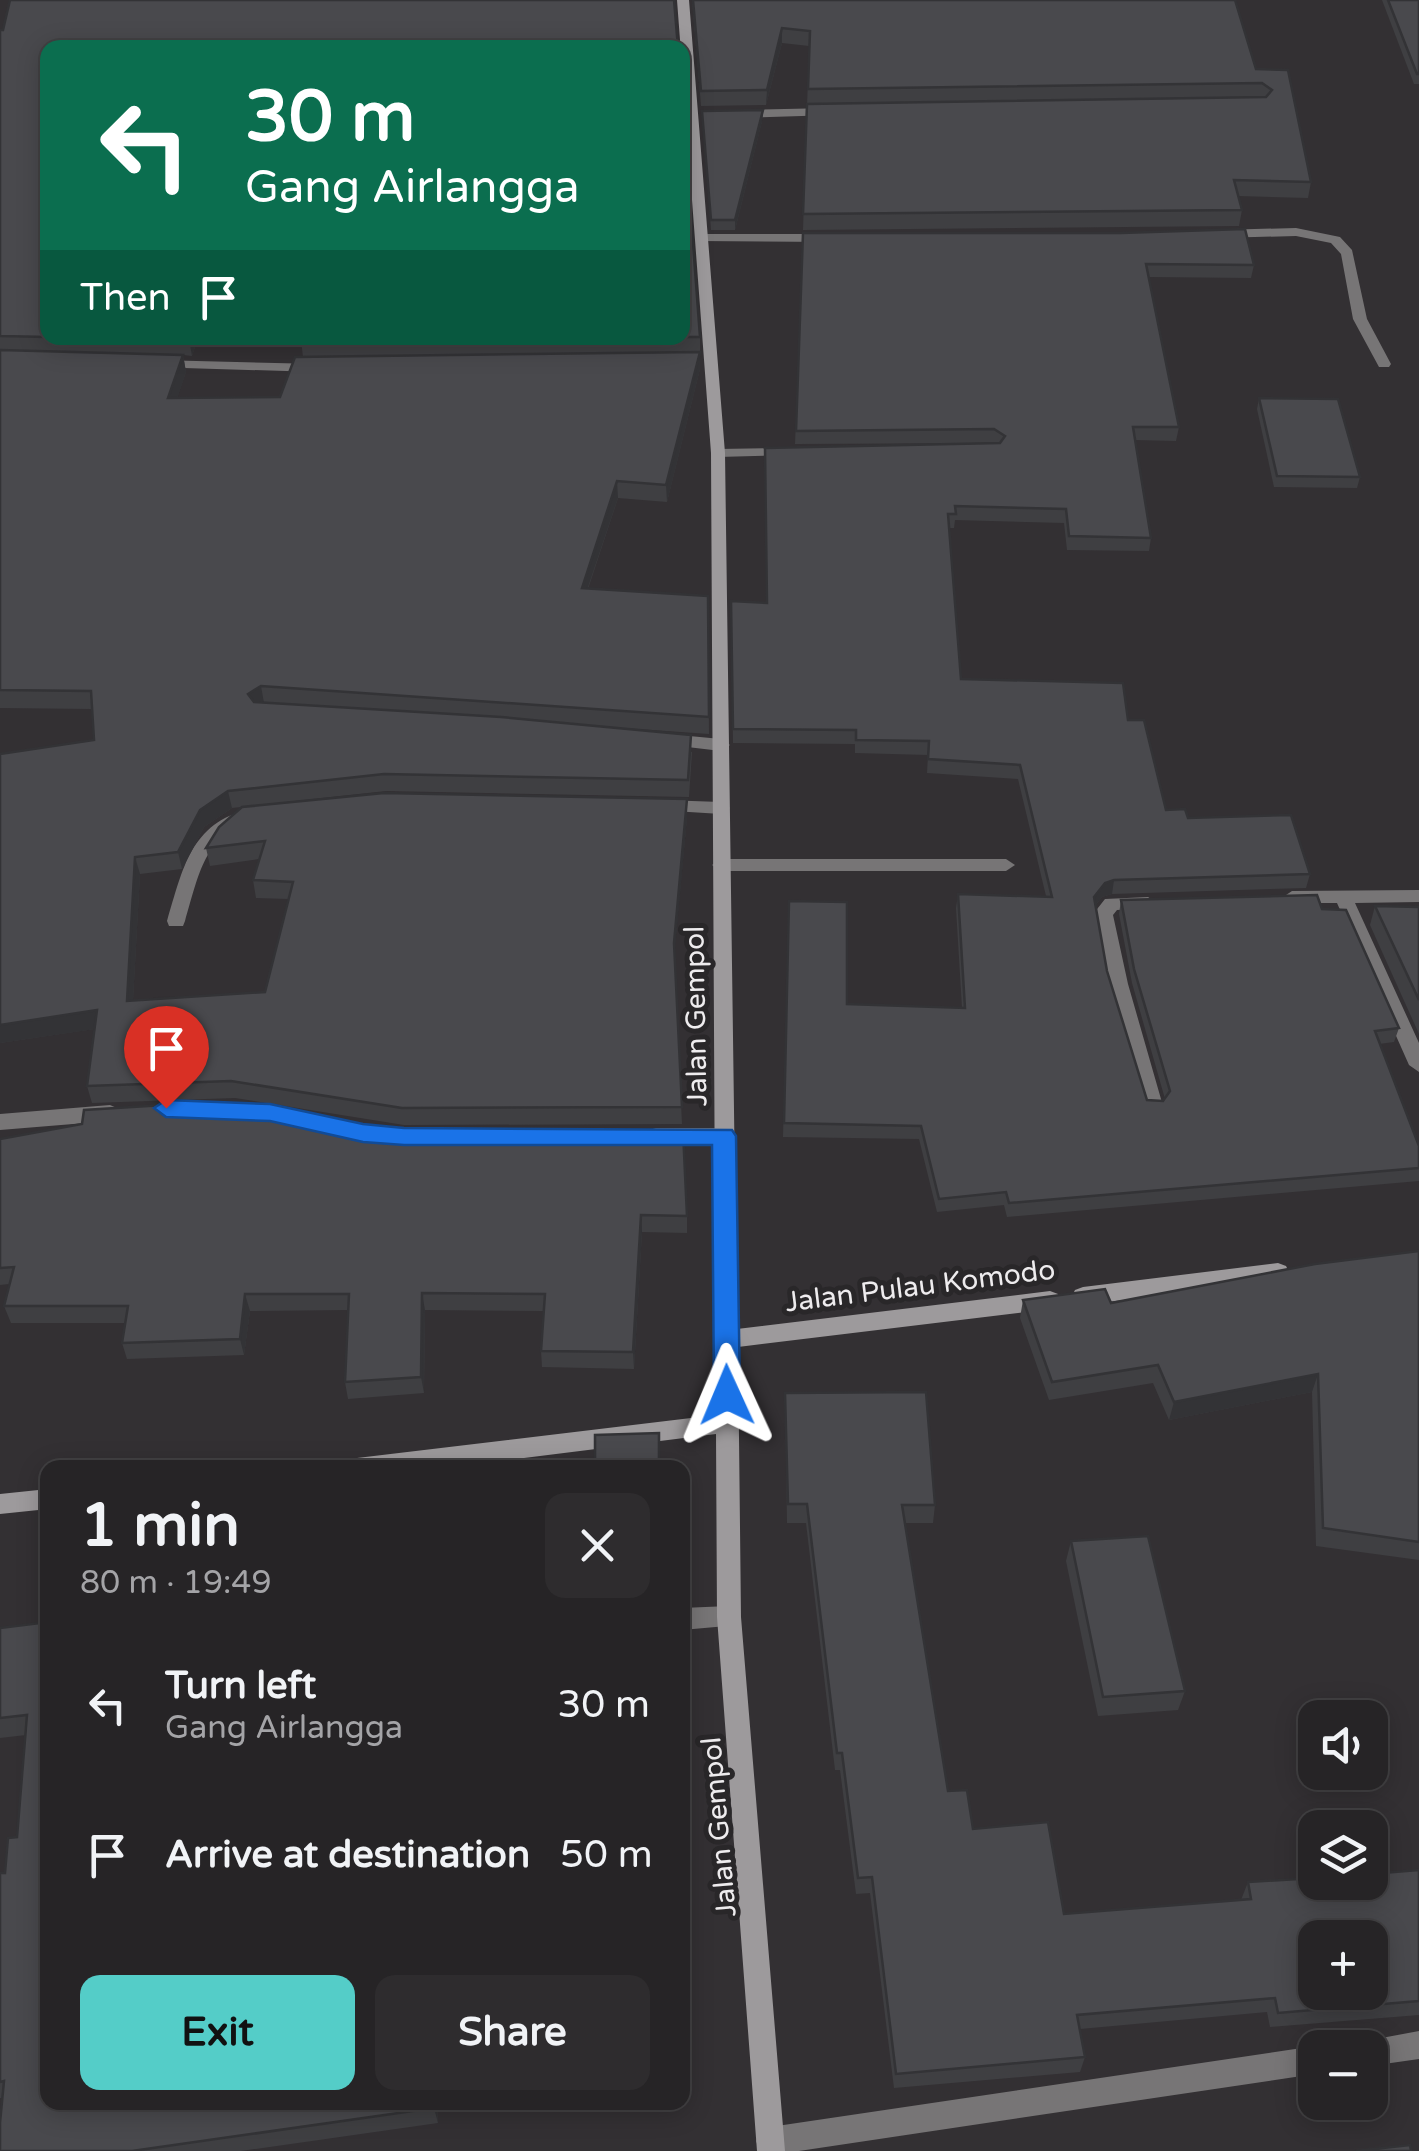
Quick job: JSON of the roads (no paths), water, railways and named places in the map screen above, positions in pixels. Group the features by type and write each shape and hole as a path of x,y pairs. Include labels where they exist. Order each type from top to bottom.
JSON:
{"main road":[{"name":"Jalan Gempol","path":"677,1 684,40"},
{"name":"Jalan Gempol","path":"690,78 703,238 701,361 718,453 729,1617 771,2146"},
{"name":"Jalan Pulau Komodo","path":"726,1339 1306,1269"},
{"path":"424,1460 727,1424"},
{"path":"0,1504 40,1500"}],"street":[{"path":"732,114 849,112"},
{"path":"1198,235 1296,232 1335,240 1347,253 1360,319 1384,364"},
{"path":"703,238 842,238"},
{"path":"144,364 332,367"},
{"path":"718,453 816,452"},
{"path":"647,738 720,744"},
{"path":"645,806 721,808"},
{"path":"176,921 206,838 222,823 260,814"},
{"path":"721,865 1006,866"},
{"path":"1342,896 1419,1065"},
{"path":"1266,898 1419,896"},
{"path":"1153,1106 1118,984 1103,913 1112,904 1170,902"},
{"path":"0,1122 129,1112"},
{"path":"630,1136 724,1136"},
{"path":"690,1619 729,1617"},
{"path":"1388,2049 1419,2045"},
{"path":"771,2146 1298,2063"}]}
